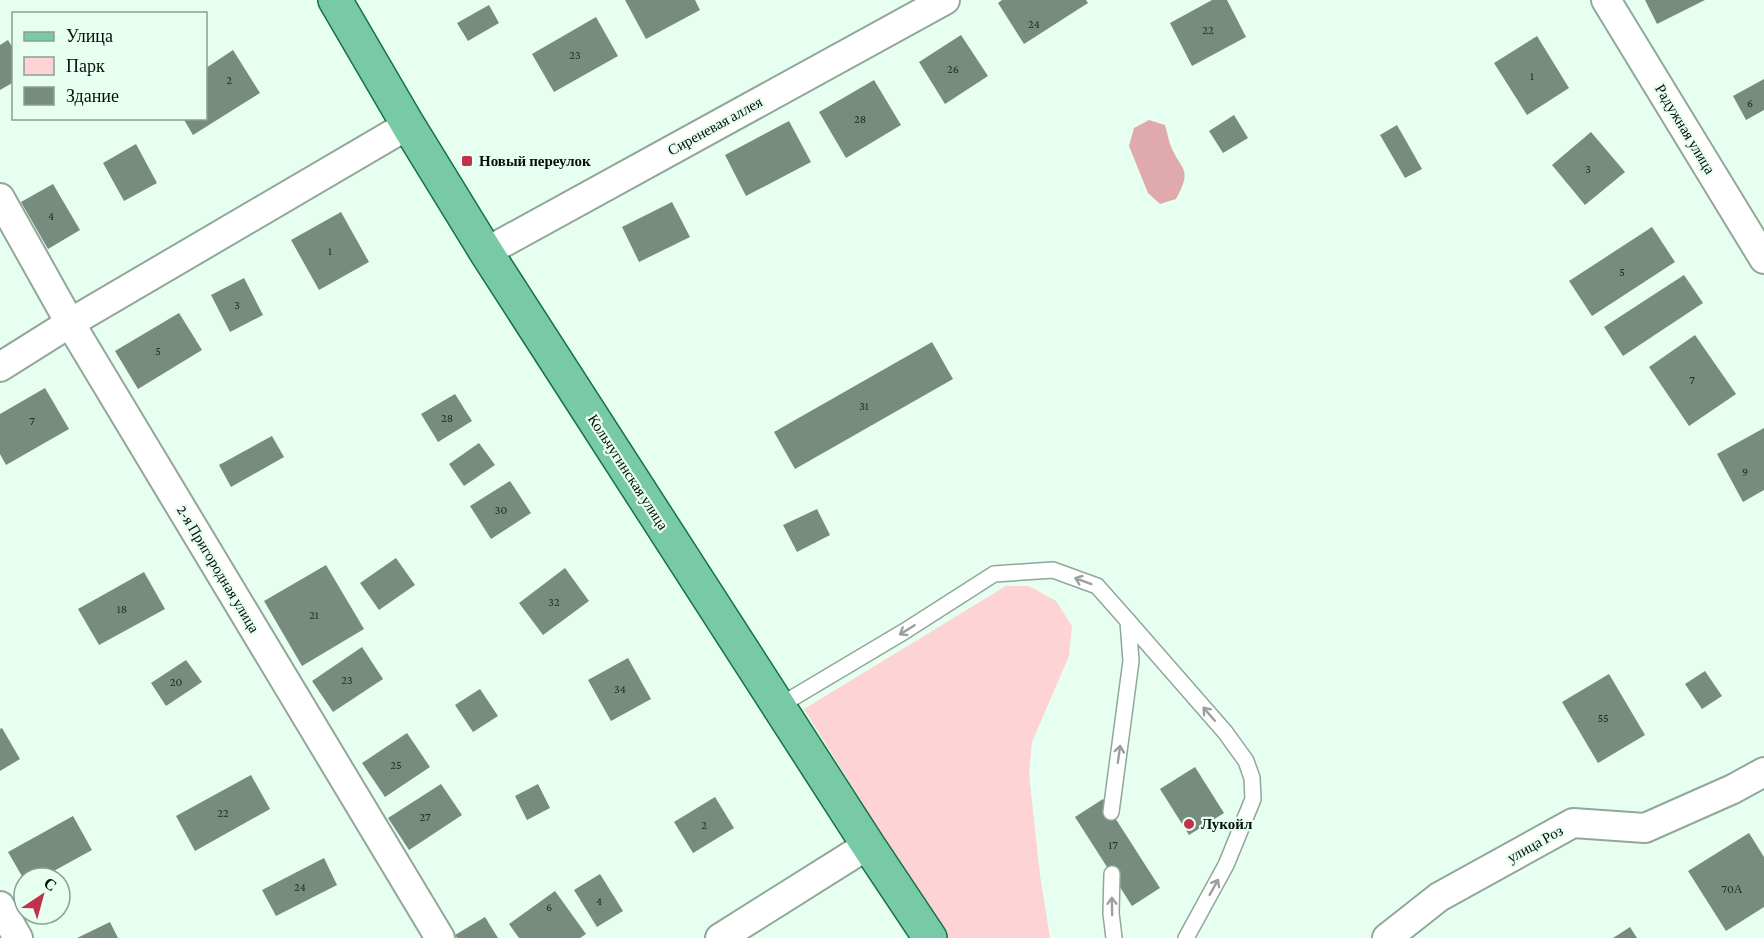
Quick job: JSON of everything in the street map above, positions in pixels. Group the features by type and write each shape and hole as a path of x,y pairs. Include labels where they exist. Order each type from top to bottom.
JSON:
{"main road":[{"name":"Кольчугинская улица","path":"335,0 486,252 930,938"}],"street":[{"name":"Сиреневая аллея","path":"486,252 945,0"},
{"name":"Радужная улица","path":"1606,0 1764,259"},
{"path":"0,367 70,323 408,125"},
{"name":"2-я Пригородная улица","path":"0,198 70,323 440,938"},
{"name":"улица Роз","path":"1387,938 1439,897 1573,823 1645,828 1733,789 1764,772"},
{"path":"720,938 868,845"},
{"path":"0,906 18,938"}],"lane":[{"path":"779,706 905,631 994,574 1053,570 1097,586 1225,732 1246,761 1252,778 1253,799 1226,865 1186,938"},
{"path":"1111,812 1131,661 1128,621"},
{"path":"1112,874 1111,913 1114,938"}],"green space":[{"path":"1006,586 1029,586 1056,601 1072,626 1069,656 1032,742 1029,774 1040,875 1050,938 946,938 804,709"}],"shaded area":[{"path":"1149,120 1165,125 1170,144 1185,175 1176,199 1160,204 1148,193 1129,146 1134,128"}],"building":[{"path":"625,0 695,0 700,10 646,39"},
{"path":"1002,0 1086,0 1088,3 1024,44 998,3"},
{"path":"1212,0 1227,0 1246,37 1192,66 1170,23"},
{"path":"1645,0 1705,0 1657,24"},
{"path":"489,5 499,23 468,41 457,23"},
{"path":"596,17 618,56 554,92 532,54"},
{"path":"961,35 988,76 945,104 919,62"},
{"path":"1537,36 1569,88 1527,115 1494,63"},
{"path":"8,40 12,47 12,83 0,90 0,45"},
{"path":"233,50 260,93 193,135 184,120 207,120 207,67"},
{"path":"1764,79 1764,110 1746,120 1733,96"},
{"path":"874,80 901,125 846,158 819,112"},
{"path":"1234,115 1248,138 1223,153 1209,131"},
{"path":"789,121 811,162 746,196 725,155"},
{"path":"1397,125 1422,169 1405,178 1380,135"},
{"path":"1591,132 1625,172 1585,205 1552,165"},
{"path":"136,144 157,183 124,201 103,163"},
{"path":"53,184 80,230 48,249 21,202"},
{"path":"672,202 690,237 639,262 622,227"},
{"path":"341,212 369,262 319,290 291,240"},
{"path":"1652,227 1675,262 1592,316 1569,281"},
{"path":"1684,275 1703,303 1623,356 1604,327"},
{"path":"244,278 263,315 230,332 211,295"},
{"path":"179,313 202,350 138,389 115,351"},
{"path":"1695,335 1736,394 1689,426 1649,367"},
{"path":"932,342 953,379 795,469 774,432"},
{"path":"45,388 69,429 6,465 0,454 0,414"},
{"path":"455,394 472,421 438,442 421,414"},
{"path":"1764,428 1764,490 1743,502 1717,454"},
{"path":"272,436 284,457 231,487 219,465"},
{"path":"479,443 495,465 464,486 449,464"},
{"path":"510,481 531,513 491,539 470,506"},
{"path":"817,509 830,535 797,552 783,525"},
{"path":"396,558 415,585 379,610 360,583"},
{"path":"326,565 364,629 302,666 264,601"},
{"path":"565,568 589,601 543,635 519,603"},
{"path":"144,572 165,609 99,645 78,609"},
{"path":"362,647 383,679 333,712 312,681"},
{"path":"628,658 651,699 611,721 588,680"},
{"path":"186,660 202,682 166,706 151,683"},
{"path":"1705,671 1722,696 1702,709 1685,684"},
{"path":"1609,674 1645,735 1598,763 1562,702"},
{"path":"480,689 498,716 473,732 455,705"},
{"path":"2,728 20,759 0,771 0,729"},
{"path":"407,733 430,767 385,797 362,763"},
{"path":"1195,767 1224,813 1189,835 1160,789"},
{"path":"251,775 270,809 195,851 176,816"},
{"path":"441,784 462,815 409,850 388,818"},
{"path":"538,784 550,808 527,820 515,796"},
{"path":"715,797 734,828 693,853 674,822"},
{"path":"1103,799 1160,888 1132,906 1075,817"},
{"path":"73,816 92,850 63,866 16,866 8,852"},
{"path":"1749,833 1764,857 1764,907 1726,931 1688,871"},
{"path":"324,858 337,885 276,916 262,890"},
{"path":"600,874 623,911 597,927 574,890"},
{"path":"555,891 586,934 580,938 519,938 509,924"},
{"path":"485,917 498,938 457,938 455,935"},
{"path":"110,922 118,938 77,938"},
{"path":"1630,927 1637,938 1613,938"}],"place":[{"name":"Новый переулок","path":"467,161"},
{"name":"Лукойл","path":"1189,824"}]}
